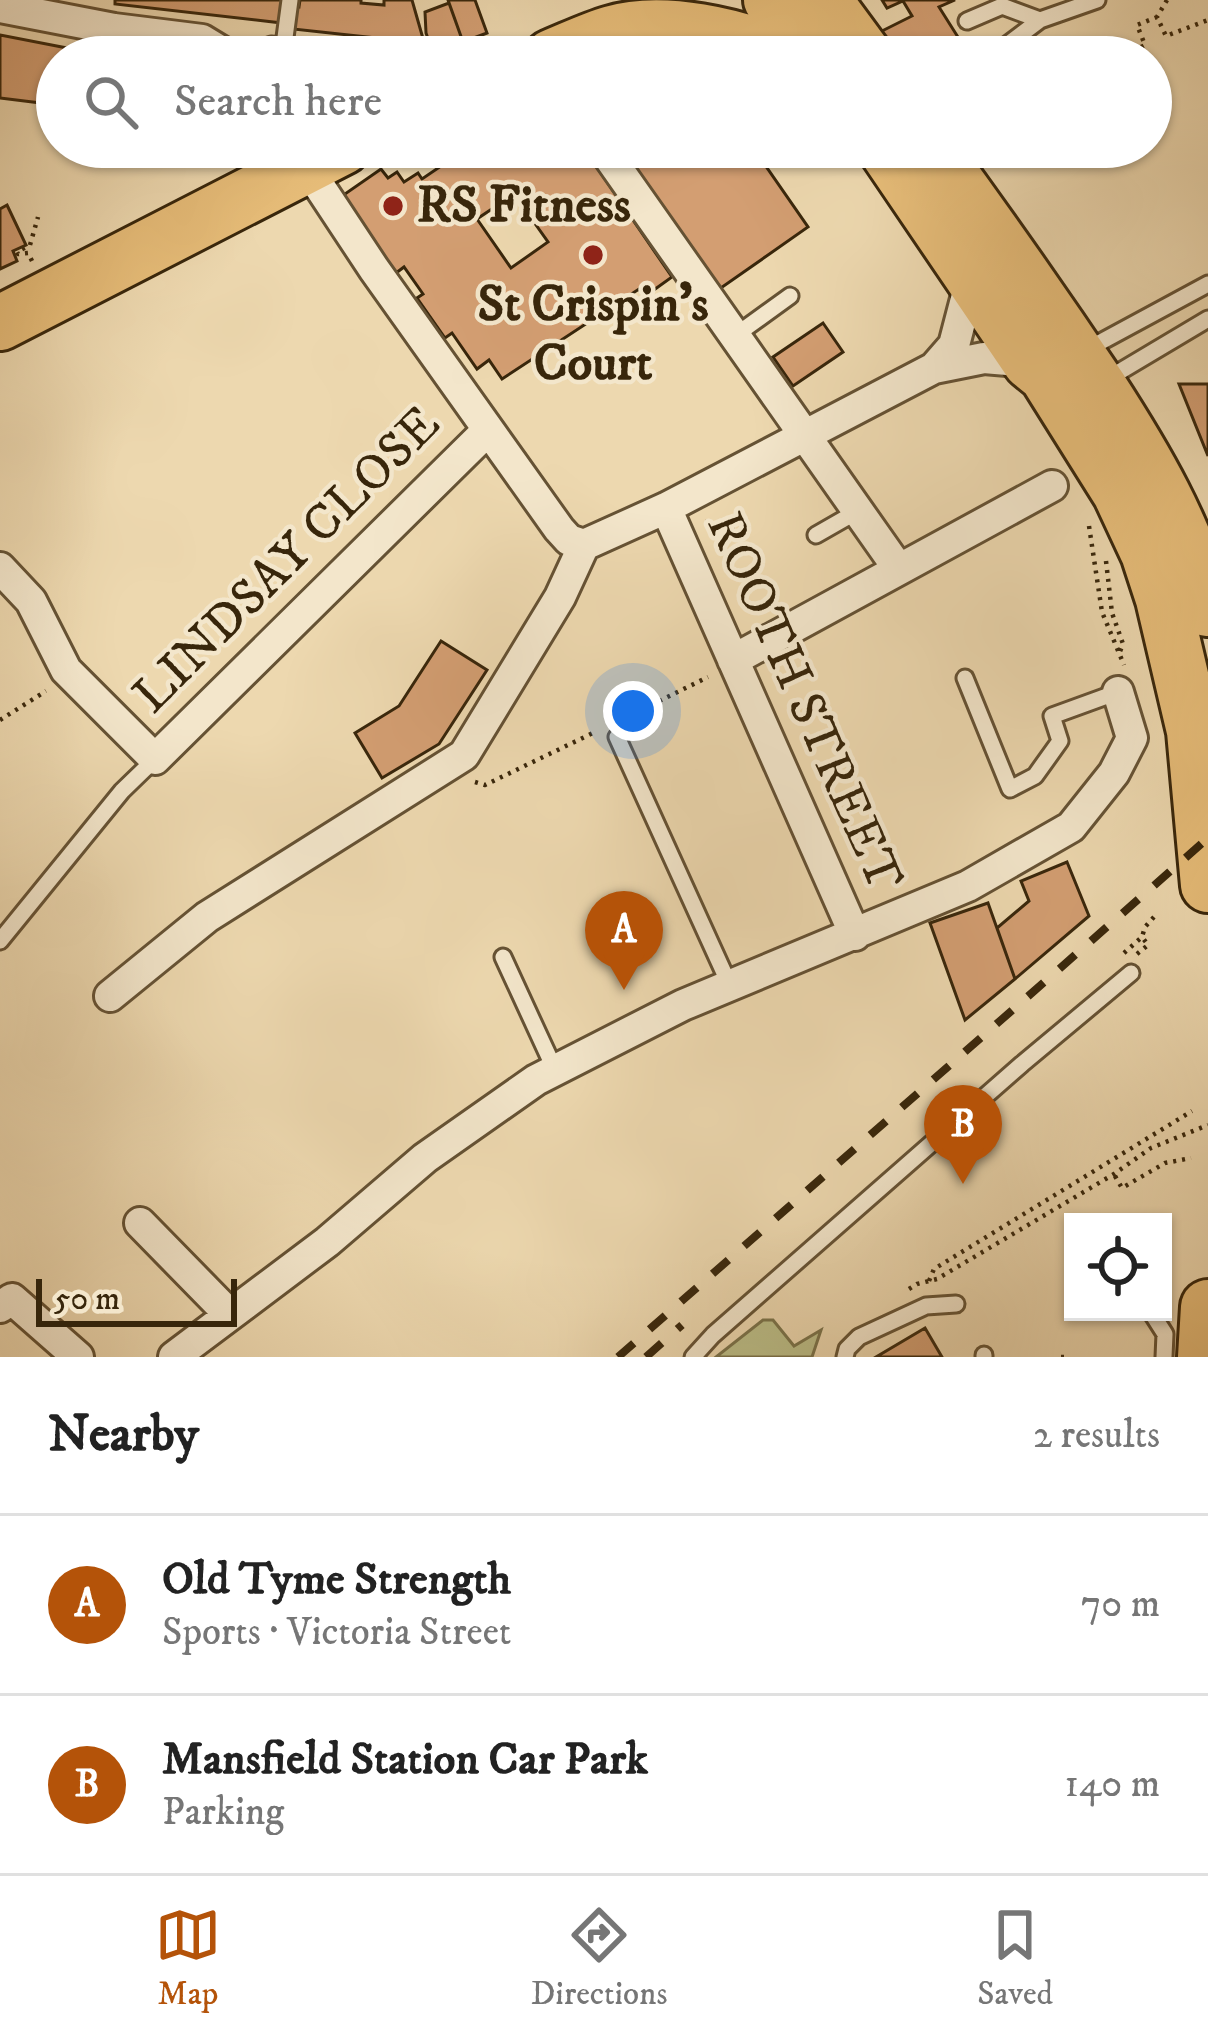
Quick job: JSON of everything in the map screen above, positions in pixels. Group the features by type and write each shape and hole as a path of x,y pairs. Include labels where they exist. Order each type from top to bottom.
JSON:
{"highway":[{"path":"596,36 647,12 729,0"},
{"path":"771,0 799,36"},
{"path":"824,0 851,36"},
{"path":"647,12 726,36"},
{"path":"0,322 286,168"},
{"path":"898,168 972,276 1063,376 1128,429 1194,559 1208,609"},
{"path":"943,168 1063,376 1148,554 1194,731 1208,884"},
{"path":"1205,1357 1208,1307"}],"street":[{"path":"0,7 52,9 92,36"},
{"path":"322,168 374,269 569,540 584,544 666,508 934,368 984,358 1063,376"},
{"path":"617,168 898,568"},
{"path":"934,368 954,345 972,276"},
{"name":"LINDSAY CLOSE","path":"154,759 488,430"},
{"path":"734,662 1052,486"},
{"name":"ROOTH STREET","path":"666,508 855,935"},
{"path":"110,996 207,917 464,755 560,597 584,544"},
{"path":"0,568 31,601 66,670 154,759"},
{"path":"174,1357 327,1242 425,1158 536,1080 683,1005 968,886 1071,827 1114,773 1132,738 1123,683"},
{"path":"140,1223 230,1315"},
{"path":"0,1307 12,1299 78,1357"}],"lane":[{"path":"285,36 290,0"},
{"path":"1019,36 1040,20 1096,0"},
{"path":"967,21 1002,6 1040,20"},
{"path":"1063,376 1208,284"},
{"path":"736,335 790,296"},
{"path":"1063,376 1208,319"},
{"path":"816,535 858,511"},
{"path":"965,678 1010,789 1035,776 1060,742 1052,716 1123,683"},
{"path":"617,737 730,986"},
{"path":"0,941 122,791 154,759"},
{"path":"503,957 556,1070"},
{"path":"693,1357 1022,1064 1131,974"},
{"path":"845,1357 859,1337 926,1306 956,1304"},
{"path":"1156,1321 1165,1334 1164,1357"}],"path":[{"path":"1141,36 1136,25 1156,17 1167,0"},
{"path":"1156,17 1166,36"},
{"path":"1168,36 1208,20"},
{"path":"28,253 17,252 30,245 38,217"},
{"path":"1087,516 1102,612 1119,655 1123,683"},
{"path":"1112,614 1123,644 1119,655"},
{"path":"440,770 485,785 734,662"},
{"path":"0,720 71,675"},
{"path":"1136,955 1148,945 1142,938 1144,927 1154,917"},
{"path":"928,1281 934,1269 1192,1111"},
{"path":"905,1292 937,1279 1151,1148 1208,1125"},
{"path":"1114,1174 1122,1188 1165,1163 1191,1158"}],"green space":[{"path":"763,1320 773,1320 794,1346 821,1330 812,1357 716,1357"}],"building":[{"path":"115,0 284,0 282,23 115,4"},
{"path":"300,0 361,0 384,5 384,0 412,0 422,36 293,29 295,6 299,7"},
{"path":"448,0 475,0 487,33 461,36"},
{"path":"882,0 955,0 939,7 957,36 872,36 912,16 903,1 887,8"},
{"path":"449,3 461,36 427,36 425,12"},
{"path":"0,35 36,42 36,102 0,98"},
{"name":"St Crispin's Court","path":"438,168 597,168 672,277 644,297 639,289 502,379 489,360 477,369 452,333 445,338 417,298 423,294 404,267 396,273 342,196 381,169 388,178 397,172 404,182 418,173 422,179","holes":["514,194 548,242 511,268 477,219"]},
{"path":"631,168 767,168 808,227 718,290"},
{"path":"7,205 26,245 13,251 17,261 0,269 0,209"},
{"path":"823,323 843,352 793,386 773,357"},
{"path":"1179,384 1208,384 1208,456"},
{"path":"441,641 487,670 439,744 382,778 355,733 399,706"},
{"path":"1067,862 1089,916 1015,979 997,928 1029,901 1021,881"},
{"path":"988,903 1015,979 965,1020 930,923"},
{"path":"925,1328 942,1357 876,1357"}],"railway":[{"path":"618,1357 1208,838"},
{"path":"646,1357 682,1325"}],"place":[{"name":"RS Fitness","path":"393,206"},
{"name":"St Crispin's Court","path":"593,255"},
{"name":"Old Tyme Strength","path":"624,990"},
{"name":"Mansfield Station Car Park","path":"963,1184"}]}
